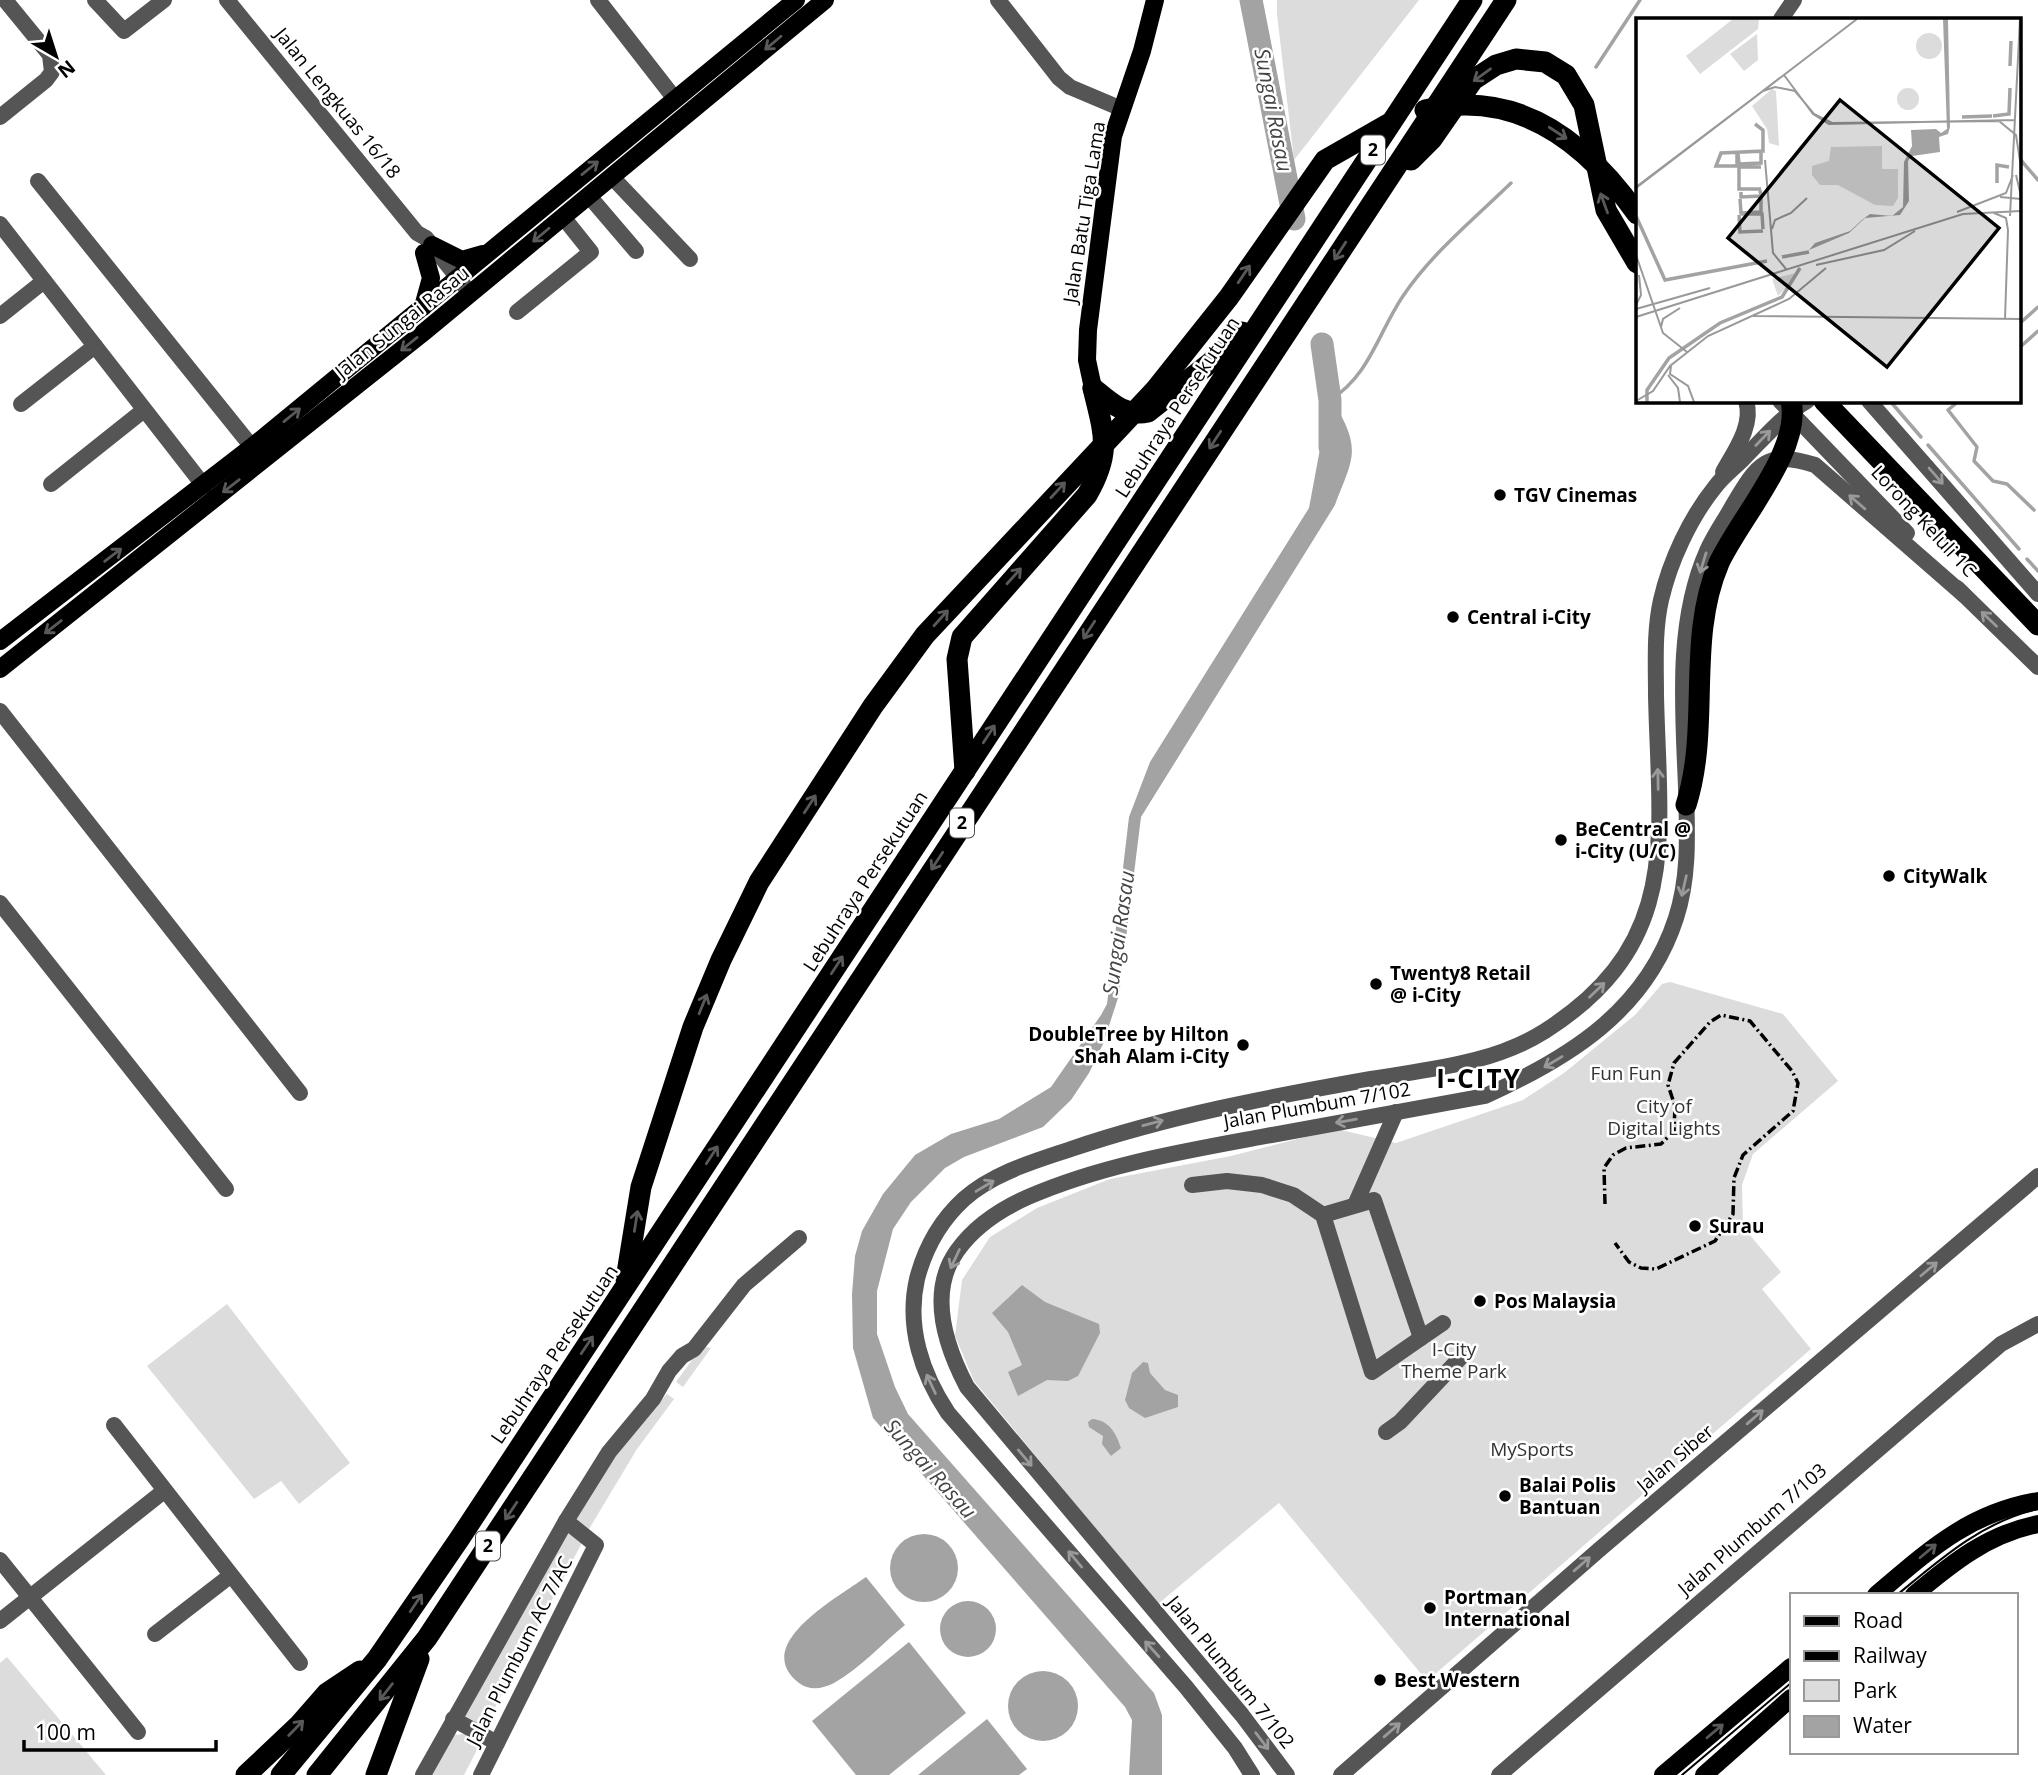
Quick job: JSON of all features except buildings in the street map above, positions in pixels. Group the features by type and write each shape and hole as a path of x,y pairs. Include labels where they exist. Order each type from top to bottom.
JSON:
{"highway":[{"name":"Lebuhraya Persekutuan","path":"281,1775 377,1659 625,1288 1472,0"},
{"name":"2","path":"317,1775 427,1638 1506,0"},
{"path":"1378,194 1432,139 1473,80 1496,65 1516,59 1545,62 1566,75 1584,105 1606,210 1636,260"},
{"path":"625,1288 641,1187 693,1027 726,948 760,882 873,706 912,652 962,594 1154,390 1228,297 1302,188 1325,160 1370,133 1422,111 1478,106 1522,115 1564,135 1601,167 1630,201"},
{"path":"1093,388 1114,406 1137,414 1148,412 1210,363 1273,301"},
{"path":"965,771 957,659 961,637 1087,495 1099,475 1105,456 1093,388"},
{"path":"1825,402 2038,625"},
{"path":"1686,805 1695,779 1703,620 1711,588 1734,535 1792,432 1788,404"},
{"path":"376,1775 427,1638"},
{"path":"246,1775 299,1725 327,1693 377,1659"}],"main road":[{"name":"Jalan Sungai Rasau","path":"0,641 204,486 796,0"},
{"name":"Jalan Sungai Rasau","path":"0,668 466,297 825,0"},
{"name":"Jalan Batu Tiga Lama","path":"1093,388 1087,360 1088,330 1113,136 1155,1"},
{"path":"421,310 431,286 428,249 462,260 482,255 499,243"},
{"path":"1878,1593 1938,1543 1978,1517 2031,1502 2038,1488"},
{"path":"1917,1593 1968,1552 2008,1530 2038,1524"},
{"path":"1663,1775 1790,1668"},
{"path":"1704,1775 1790,1699"}],"street":[{"path":"0,117 46,80 52,72 50,55 5,0"},
{"path":"94,0 124,31 164,0"},
{"name":"Jalan Lengkuas 16/18","path":"227,0 417,233 418,245 428,249 466,297"},
{"path":"598,0 675,99"},
{"path":"998,0 1059,78 1070,88 1122,109"},
{"path":"1782,18 1794,0"},
{"path":"612,177 690,259"},
{"path":"38,181 252,447"},
{"path":"589,196 636,251"},
{"path":"517,312 590,253 563,217"},
{"path":"0,224 204,486"},
{"path":"0,316 44,281"},
{"path":"21,404 95,346"},
{"path":"1715,486 1744,434 1748,408 1746,402"},
{"name":"Jalan Plumbum 7/102","path":"1252,1775 1235,1748 1186,1687 948,1413 930,1386 917,1346 913,1299 922,1259 940,1225 966,1197 1013,1169 1142,1126 1218,1108 1476,1061 1537,1036 1573,1013 1609,978 1641,930 1657,875 1656,658 1660,604 1668,573 1682,541 1715,486 1788,404"},
{"name":"Lorong Keluli 1C","path":"1788,404 1964,595 2038,667"},
{"name":"Lorong Keluli 1C","path":"1872,404 2038,594"},
{"path":"51,484 145,410"},
{"name":"Jalan Plumbum 7/102","path":"1287,1775 1242,1714 967,1387 948,1352 942,1323 944,1284 956,1253 980,1225 1027,1197 1092,1174 1174,1154 1485,1096 1583,1045 1619,1011 1650,974 1676,919 1687,873 1685,655 1689,609 1707,552 1748,483 1771,458 1787,456 1815,465 1964,595"},
{"path":"0,711 300,1093"},
{"path":"0,903 226,1189"},
{"path":"1355,1206 1396,1112"},
{"path":"1076,1147 1092,1174"},
{"name":"Jalan Siber","path":"1341,1775 1600,1549 2038,1176"},
{"path":"1192,1185 1227,1181 1262,1185 1293,1195 1323,1215 1372,1372 1443,1323"},
{"path":"1323,1215 1374,1200 1421,1338"},
{"path":"423,1775 566,1521 609,1452 653,1399 669,1371 699,1344 744,1285 799,1238"},
{"name":"Jalan Plumbum 7/103","path":"1499,1775 2001,1344 2038,1324"},
{"path":"1386,1432 1407,1415 1462,1356"},
{"path":"114,1425 300,1663"},
{"path":"0,1621 32,1599 164,1491"},
{"name":"Jalan Plumbum AC 7/AC","path":"481,1775 596,1545 566,1521"},
{"path":"0,1560 138,1732"},
{"path":"155,1634 230,1576"},
{"path":"453,1719 497,1743"}],"green space":[{"path":"1277,0 1419,0 1294,160 1277,14"},
{"name":"I-City Theme Park","path":"1670,982 1783,1014 1838,1081 1753,1154 1742,1185 1743,1227 1781,1272 1762,1289 1811,1349 1427,1681 1279,1503 1158,1604 974,1381 955,1336 962,1280 990,1237 1037,1208 1110,1179 1231,1156 1337,1129 1396,1143 1523,1100 1564,1073 1635,1015 1662,984"},
{"path":"227,1304 350,1463 299,1504 281,1481 254,1499 147,1366"},
{"path":"711,1348 683,1387 676,1382 700,1349"},
{"path":"667,1394 674,1399 637,1449 589,1529 574,1518 623,1441"},
{"path":"569,1528 585,1537 483,1730 462,1717"},
{"path":"7,1657 106,1775 0,1775 0,1663"},
{"path":"465,1734 480,1744 464,1775 428,1775 453,1735"}],"water":[{"path":"1339,412 1352,448 1349,468 1335,505 1141,817 1119,995 1103,1044 1089,1073 1071,1100 1043,1127 964,1157 945,1168 911,1202 893,1229 877,1291 877,1334 895,1387 908,1414 1154,1693 1162,1715 1162,1775 1129,1775 1132,1720 1125,1707 873,1418 853,1348 852,1294 855,1256 862,1231 883,1194 915,1155 951,1134 999,1119 1051,1087 1101,1015 1107,1004 1129,817 1150,762 1309,508 1325,422"},
{"path":"1022,1285 1045,1302 1099,1324 1100,1333 1078,1376 1068,1381 1047,1380 1018,1396 1008,1372 1022,1365 1008,1332 992,1313"},
{"path":"1143,1362 1148,1363 1150,1373 1165,1390 1178,1395 1178,1407 1145,1418 1129,1408 1125,1400 1132,1373"},
{"path":"1092,1419 1103,1422 1117,1437 1121,1448 1111,1456 1102,1444 1103,1436 1089,1427 1088,1422"},
{"path":"924,1534 937,1537 948,1544 955,1555 958,1568 955,1581 948,1592 937,1599 924,1602 911,1599 900,1592 893,1581 890,1568 893,1555 900,1544 911,1537"},
{"path":"866,1577 905,1625 861,1664 834,1683 816,1688 803,1686 787,1668 785,1653 791,1638 819,1610"},
{"path":"962,1601 974,1601 988,1609 996,1623 994,1640 988,1649 974,1657 962,1657 945,1645 940,1635 940,1623 952,1606"},
{"path":"909,1642 966,1713 889,1775 856,1775 812,1721"},
{"path":"1036,1671 1050,1671 1063,1677 1072,1686 1078,1706 1076,1719 1068,1731 1050,1741 1036,1741 1023,1735 1014,1726 1008,1713 1008,1699 1014,1686 1023,1677"},
{"path":"987,1719 1027,1769 1019,1775 918,1775"}],"waterway":[{"name":"Sungai Rasau","path":"1251,0 1294,219"},
{"path":"1596,67 1640,0"},
{"path":"2021,160 2038,180"},
{"path":"1330,400 1344,390 1364,366 1394,310 1414,280 1454,237 1511,183"},
{"path":"2021,322 2038,307"},
{"path":"2021,346 2038,331"},
{"name":"Sungai Rasau","path":"1322,344 1330,400 1330,447"},
{"path":"1891,402 1921,437"},
{"path":"1958,402 1948,410 1977,447 1974,461 1993,481 2007,484 2034,510"},
{"path":"1928,445 2019,549"},
{"path":"2027,559 2038,571"}],"tram line":[{"path":"1900,1593 1980,1532 2038,1509"},
{"path":"1682,1775 1790,1684"}],"railway":[{"path":"1605,1204 1604,1168 1613,1155 1626,1148 1661,1144 1674,1131 1675,1106 1668,1085 1674,1063 1710,1022 1721,1015 1750,1021 1792,1071 1798,1083 1793,1111 1743,1155 1734,1178 1733,1214 1715,1241 1656,1269 1641,1268 1629,1262 1615,1243"}],"place":[{"name":"TGV Cinemas","path":"1500,495"},
{"name":"Central i-City","path":"1453,617"},
{"name":"BeCentral @ i-City (U/C)","path":"1561,840"},
{"name":"CityWalk","path":"1889,876"},
{"name":"Twenty8 Retail @ i-City","path":"1376,984"},
{"name":"DoubleTree by Hilton Shah Alam i-City","path":"1243,1045"},
{"name":"Surau","path":"1695,1226"},
{"name":"Pos Malaysia","path":"1480,1301"},
{"name":"Balai Polis Bantuan","path":"1505,1496"},
{"name":"Portman International","path":"1430,1608"},
{"name":"Best Western","path":"1380,1680"}],"district":[{"name":"I-CITY","path":"1479,1079"}],"park label":[{"name":"Fun Fun","path":"1626,1073"},
{"name":"City of Digital Lights","path":"1664,1117"},
{"name":"MySports","path":"1532,1449"}]}
